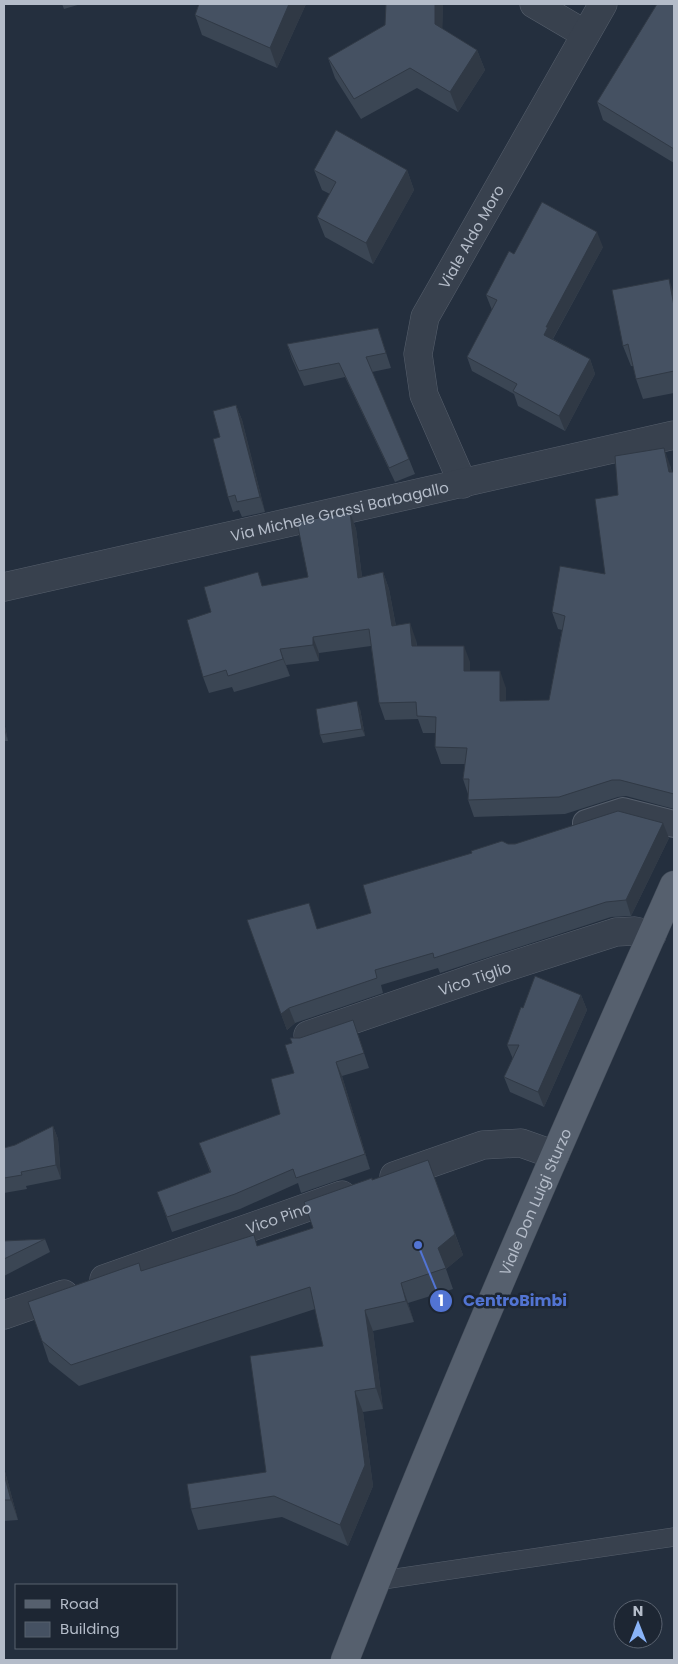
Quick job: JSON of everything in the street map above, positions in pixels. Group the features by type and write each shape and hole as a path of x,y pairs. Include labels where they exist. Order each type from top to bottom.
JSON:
{"main road":[{"name":"Viale Don Luigi Sturzo","path":"345,1660 439,1425 674,885"}],"street":[{"path":"534,4 585,34"},
{"name":"Viale Aldo Moro","path":"462,484 424,395 418,354 425,317 603,4"},
{"name":"Via Michele Grassi Barbagallo","path":"4,587 674,435"},
{"path":"560,831 623,811 674,824"},
{"name":"Vico Tiglio","path":"300,1038 498,970 616,932 635,931 652,935"},
{"name":"Vico Pino","path":"4,1315 483,1144 521,1143 555,1155"}],"lane":[{"path":"376,1581 674,1537"}],"building":[{"path":"199,4 289,4 270,48 195,15"},
{"path":"386,4 435,4 435,24 477,50 450,92 410,68 354,99 328,58 385,25"},
{"path":"657,4 674,4 674,149 597,102"},
{"path":"336,130 407,170 366,243 317,217 336,182 314,170"},
{"path":"542,202 597,232 546,327 548,327 544,335 590,359 559,416 513,391 517,384 467,357 497,300 486,295 509,251 514,254"},
{"path":"669,279 674,306 674,371 636,379 628,344 623,346 612,290"},
{"path":"378,328 386,353 366,357 409,459 389,468 339,363 299,371 287,344"},
{"path":"236,405 260,497 237,502 235,495 228,497 213,439 220,437 213,411"},
{"path":"664,448 669,472 674,472 674,794 620,780 612,780 559,797 468,800 469,779 463,779 467,748 435,747 436,717 417,716 416,702 379,703 369,629 313,637 313,645 280,649 283,659 228,676 226,670 203,677 187,620 211,612 204,587 258,572 262,586 308,577 297,522 350,512 358,578 383,572 392,626 410,623 412,646 464,646 464,671 500,671 500,701 549,700 565,616 552,612 560,566 605,574 595,499 618,495 615,456"},
{"path":"357,701 362,729 320,735 316,709"},
{"path":"618,811 663,823 626,900 606,902 434,958 433,953 375,970 377,978 289,1008 281,1014 247,920 309,903 317,929 371,913 363,885 472,853 471,851 502,841 508,844 515,844"},
{"path":"535,976 581,995 538,1092 504,1077 519,1045 507,1045"},
{"path":"353,1020 364,1053 336,1062 365,1154 296,1178 293,1169 235,1194 167,1217 157,1192 211,1172 199,1143 280,1114 271,1079 294,1073 285,1045 292,1043 290,1038 300,1038"},
{"path":"53,1126 56,1165 21,1172 22,1175 4,1178 4,1148 15,1145"},
{"path":"428,1160 455,1234 438,1248 446,1268 401,1283 406,1301 365,1310 376,1388 355,1391 365,1465 340,1525 274,1496 191,1509 187,1484 266,1472 250,1356 323,1346 310,1287 71,1365 42,1341 28,1302 139,1263 141,1271 254,1235 257,1246 313,1228 304,1202"},
{"path":"45,1239 4,1259 4,1241"},
{"path":"4,1474 11,1500 4,1500"}],"place":[{"name":"CentroBimbi","path":"418,1245"}]}
